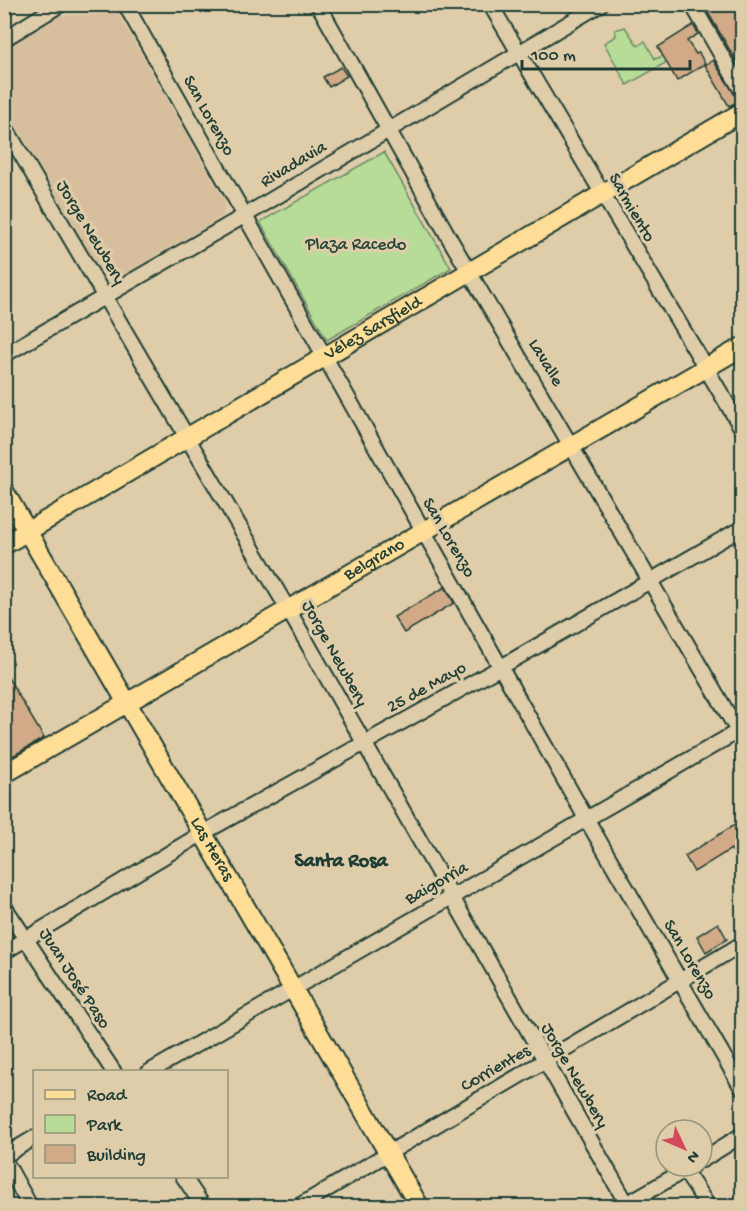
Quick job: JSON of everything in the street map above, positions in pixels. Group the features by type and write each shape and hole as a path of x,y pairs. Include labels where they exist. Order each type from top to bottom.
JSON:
{"main road":[{"name":"Vélez Sarsfield","path":"4,545 742,112"},
{"name":"Belgrano","path":"4,774 742,347"},
{"name":"Las Heras","path":"4,491 418,1206"}],"street":[{"path":"4,39 61,4"},
{"name":"San Lorenzo","path":"125,4 423,532 742,1088"},
{"name":"Lavalle","path":"318,4 388,131 741,733"},
{"name":"Sarmiento","path":"490,4 742,429"},
{"name":"Rivadavia","path":"4,355 244,216 601,4"},
{"path":"692,4 742,91"},
{"name":"Jorge Newbery","path":"4,125 289,611 625,1205"},
{"name":"25 de Mayo","path":"4,952 203,833 501,667 742,528"},
{"name":"Baigorria","path":"151,1070 741,733"},
{"name":"Juan José Paso","path":"4,906 113,1070"},
{"name":"Corrientes","path":"299,1206 742,944"},
{"path":"714,1153 742,1136"},
{"path":"30,1206 4,1157 33,1139"},
{"path":"184,1178 203,1206"},
{"path":"625,1205 671,1178"},
{"path":"693,1178 708,1206"}],"shaded area":[{"path":"118,13 225,201 223,216 118,278 101,272 5,107 4,48 58,16"}],"green space":[{"path":"625,27 638,46 645,41 655,59 663,56 667,62 627,85 604,43 616,36 615,30"},
{"name":"Plaza Racedo","path":"384,152 451,268 327,340 260,222"}],"building":[{"path":"703,4 742,4 742,71 714,23"},
{"path":"693,25 698,34 687,41 696,54 699,53 705,64 677,81 658,47"},
{"path":"713,60 739,101 729,106 705,65"},
{"path":"341,67 347,76 329,87 323,77"},
{"path":"445,587 454,603 404,633 394,617"},
{"path":"4,671 44,738 4,761"},
{"path":"742,820 742,867 731,849 694,872 685,856"},
{"path":"718,923 727,939 706,952 697,936"}],"district":[{"name":"Santa Rosa","path":"341,862"}]}
